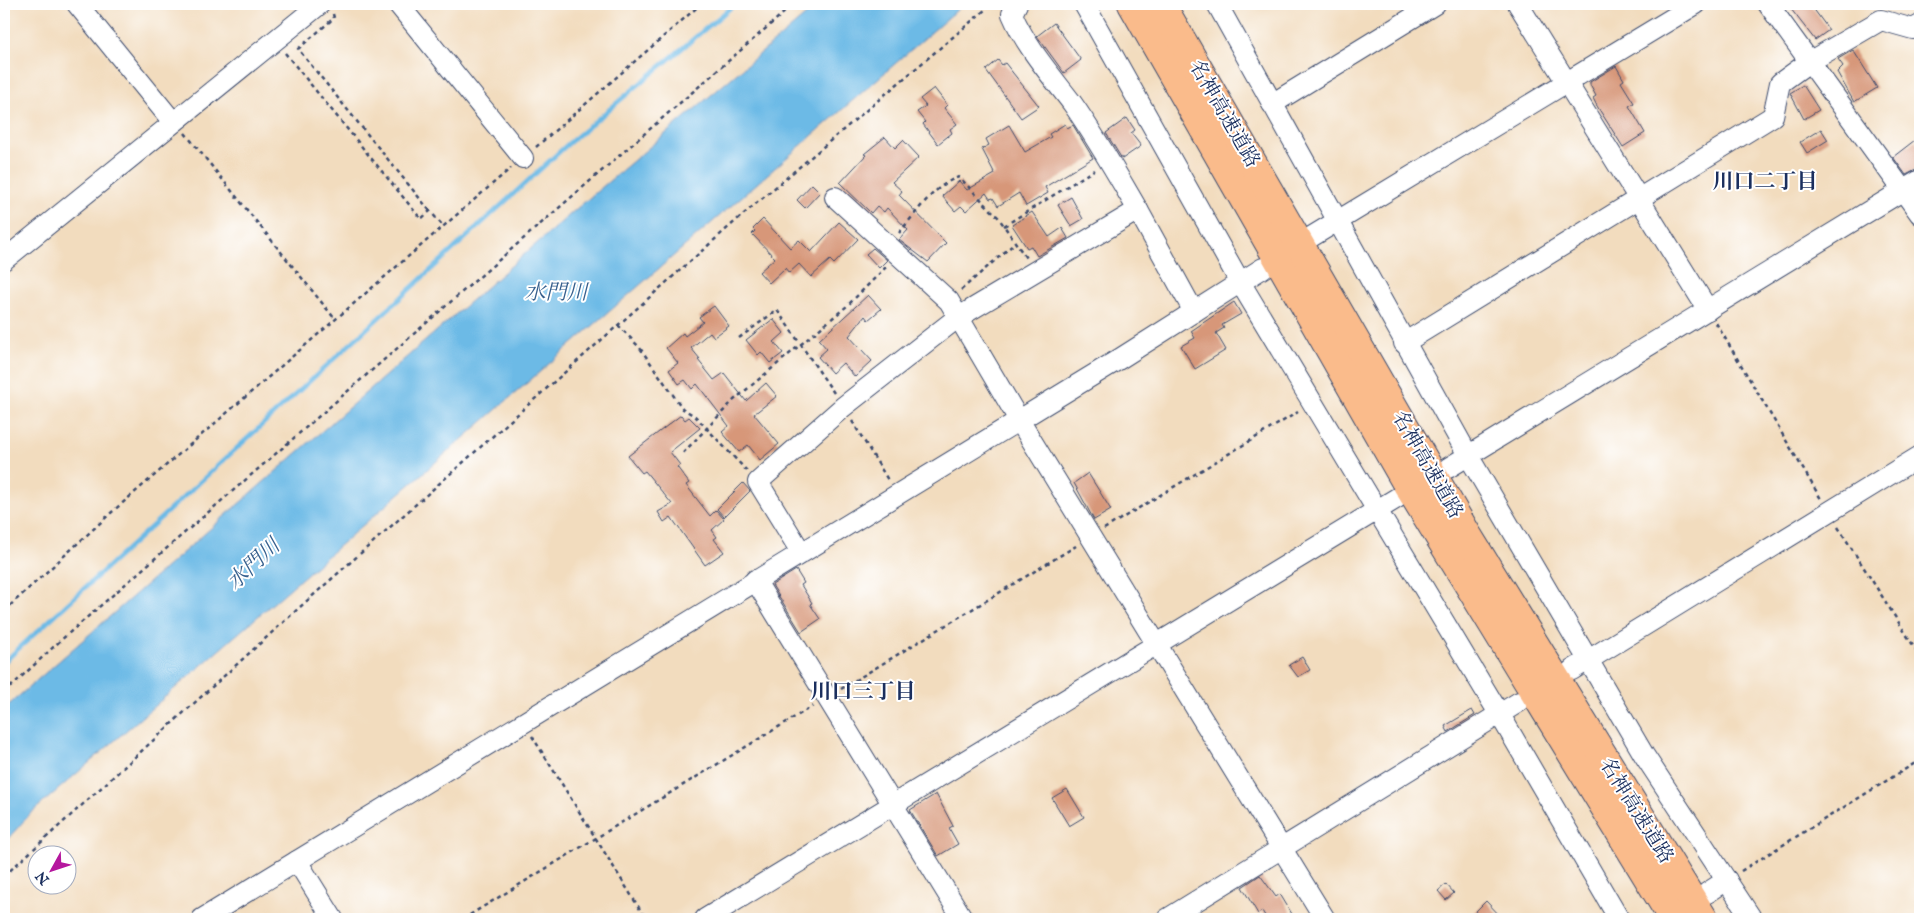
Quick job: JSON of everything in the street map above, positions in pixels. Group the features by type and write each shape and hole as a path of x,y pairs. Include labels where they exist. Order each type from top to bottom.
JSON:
{"highway":[{"name":"名神高速道路","path":"1150,9 1408,486 1673,919"},
{"name":"名神高速道路","path":"1150,9 1472,542 1704,919"},
{"path":"1552,724 1600,815 1665,919"}],"street":[{"path":"76,4 174,121"},
{"path":"398,4 523,158"},
{"path":"1017,4 1012,14 1018,28 1040,62 1072,103 1109,160 1194,312"},
{"path":"1084,4 1240,282 1500,715 1619,919"},
{"path":"1217,4 1469,457 1590,660 1644,755 1752,919"},
{"path":"1272,104 1435,4"},
{"path":"1518,4 1708,310"},
{"path":"1312,237 1696,4"},
{"path":"1768,4 1920,214"},
{"path":"4,260 274,41 321,7"},
{"path":"1404,343 1773,116 1780,82 1810,62 1881,20 1913,29 1920,25"},
{"path":"1448,468 1469,457 1920,180"},
{"path":"835,197 953,309 1325,919"},
{"path":"801,552 758,482 953,309 1035,272 1138,210"},
{"path":"202,919 1019,420 1263,268"},
{"path":"1572,670 1920,456"},
{"path":"705,919 894,806 1397,498"},
{"path":"755,580 962,919"},
{"path":"1167,919 1519,702"},
{"path":"297,861 333,919"},
{"path":"1707,892 1727,880"}],"path":[{"path":"4,611 112,512 701,4"},
{"path":"4,693 76,627 794,4"},
{"path":"4,876 278,626 746,212 992,4"},
{"path":"321,7 334,18 298,49 442,226"},
{"path":"274,41 421,219 430,212"},
{"path":"174,121 335,318"},
{"path":"1004,226 1109,160"},
{"path":"683,452 754,382 847,306 893,250 933,194 948,180 959,177 1004,226 1035,272"},
{"path":"953,309 1016,243"},
{"path":"738,338 777,310 802,344 843,407 895,495"},
{"path":"1708,310 1829,512 1920,656"},
{"path":"618,325 640,348 683,409 696,416 758,482"},
{"path":"463,919 1091,536 1313,404"},
{"path":"524,722 646,919"},
{"path":"1727,880 1920,760"}],"water":[{"name":"水門川","path":"819,4 964,4 30,814 4,843 4,709 575,210"}],"building":[{"path":"1787,4 1810,4 1829,30 1815,40"},
{"path":"1054,23 1081,60 1064,73 1037,36"},
{"path":"1853,50 1877,88 1854,102 1837,72 1843,66 1838,59"},
{"path":"998,60 1002,65 1005,63 1039,106 1021,118 986,70"},
{"path":"1616,66 1624,80 1621,82 1634,103 1629,106 1645,133 1623,147 1597,106 1593,98 1596,96 1590,85 1590,82"},
{"path":"1803,85 1819,110 1804,119 1790,93"},
{"path":"934,88 947,105 944,108 957,124 950,129 952,133 938,144 923,124 925,122 917,112 926,106 920,99"},
{"path":"1127,118 1135,130 1131,133 1141,146 1122,159 1106,133"},
{"path":"1065,124 1067,128 1073,125 1093,158 1045,187 1048,193 1026,206 1019,193 998,206 993,198 990,199 986,193 966,211 961,206 955,211 942,196 959,181 967,190 995,174 982,149 989,145 986,139 1009,125 1025,152 1051,137 1049,134"},
{"path":"1821,129 1828,140 1807,153 1800,142"},
{"path":"885,137 895,148 903,140 919,157 892,182 902,191 899,195 946,243 928,262 899,240 908,230 887,208 884,212 877,206 871,213 840,183 866,155 864,154"},
{"path":"1915,140 1920,147 1920,168 1906,175 1893,157"},
{"path":"812,184 820,192 805,208 797,200"},
{"path":"1071,197 1083,219 1071,226 1058,205"},
{"path":"1032,212 1049,237 1062,228 1068,238 1037,256 1031,246 1027,248 1012,225"},
{"path":"763,219 790,248 799,240 811,252 839,222 858,239 834,264 830,260 811,277 799,264 789,273 785,268 769,283 759,272 775,258 752,234 755,231 753,229"},
{"path":"873,248 887,260 879,268 866,254"},
{"path":"868,295 881,309 868,320 865,316 849,336 872,361 855,377 843,363 832,373 818,357 827,349 819,340"},
{"path":"1234,302 1241,314 1222,325 1224,328 1216,333 1226,350 1195,369 1181,346 1195,338 1191,331"},
{"path":"714,306 729,326 714,337 710,332 691,348 700,359 698,360 714,380 724,373 746,401 766,383 777,396 754,414 779,444 760,460 748,445 739,452 722,432 729,426 697,384 692,389 685,380 679,384 669,370 678,363 666,348 683,333 685,336 703,322 699,317"},
{"path":"773,319 784,333 774,342 783,353 770,363 761,352 758,355 746,340"},
{"path":"681,415 685,420 689,417 700,428 670,452 680,465 677,467 689,483 686,485 710,516 716,510 724,519 712,530 717,537 714,539 724,552 705,565 671,517 664,522 658,512 672,504 645,471 642,473 628,456"},
{"path":"1088,473 1111,510 1094,520 1074,483"},
{"path":"743,483 750,491 724,517 717,509"},
{"path":"796,570 804,583 801,585 812,603 810,604 820,619 801,632 772,585"},
{"path":"1302,657 1310,670 1298,677 1289,665"},
{"path":"1472,710 1475,715 1448,732 1445,726"},
{"path":"1067,789 1084,817 1069,826 1052,798"},
{"path":"936,794 953,826 949,828 958,844 938,856 910,810"},
{"path":"1260,875 1276,897 1280,894 1292,914 1284,919 1267,919 1262,911 1258,914 1242,887"},
{"path":"1446,884 1454,893 1446,900 1438,891"},
{"path":"1486,901 1503,919 1469,919"}],"waterway":[{"path":"4,662 569,143 735,4"}],"district":[{"name":"川口二丁目","path":"1765,182"},
{"name":"川口三丁目","path":"863,692"}]}
